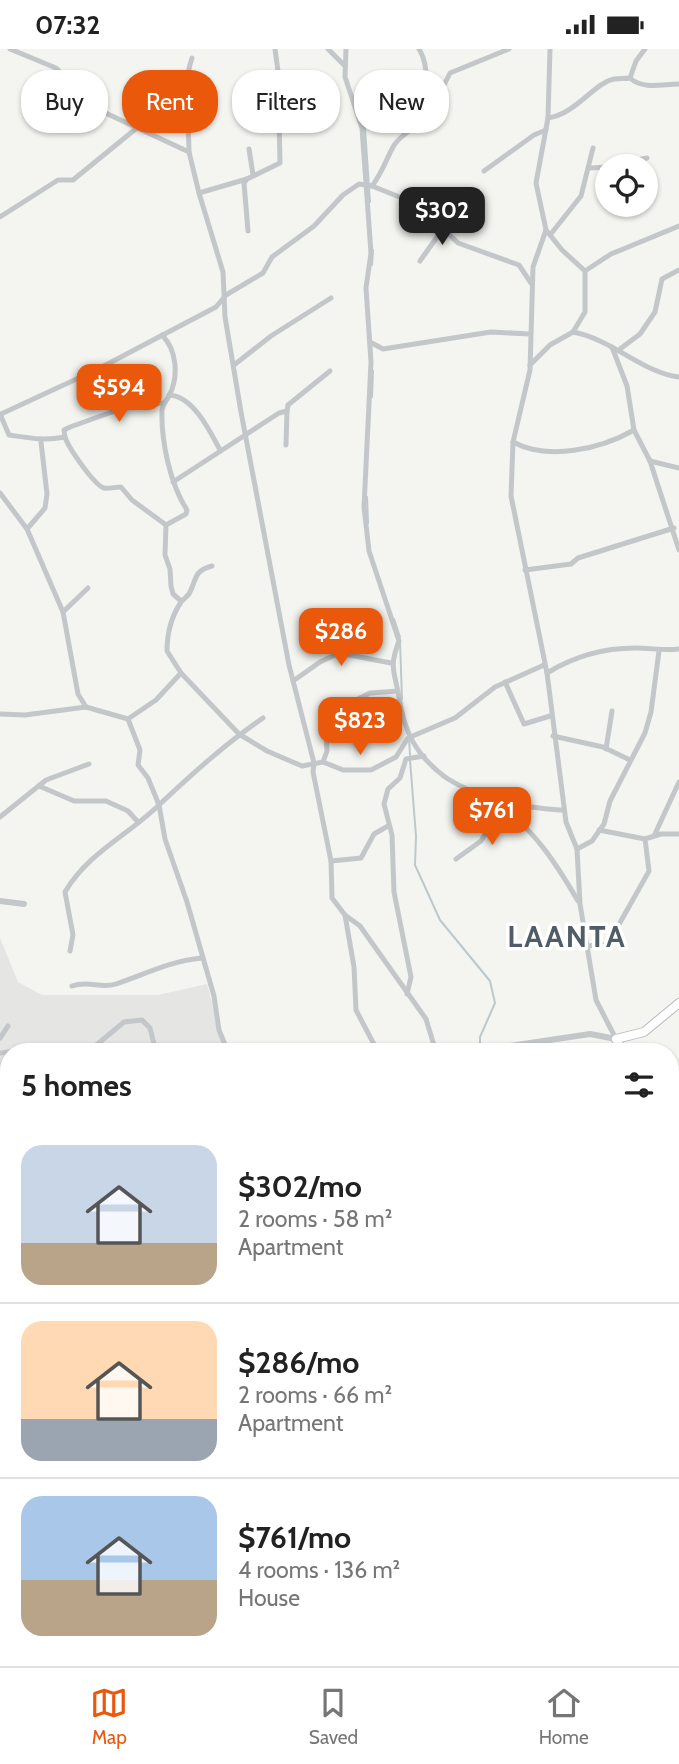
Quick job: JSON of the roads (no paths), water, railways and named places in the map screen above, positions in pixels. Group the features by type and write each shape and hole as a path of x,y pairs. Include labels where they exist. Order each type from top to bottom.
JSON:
{"main road":[{"path":"618,1043 616,1039 644,1032 679,1003"}],"street":[{"path":"10,49 56,68 97,109 122,120"},
{"path":"198,193 250,177 280,163 275,49"},
{"path":"328,49 345,66"},
{"path":"346,49 345,77 362,128 370,186 367,223 371,253 366,288 370,342 364,507 369,551 399,641 391,663 408,738 445,777 501,807 551,853 580,904"},
{"path":"419,49 426,58 426,70"},
{"path":"449,75 509,49"},
{"path":"530,365 550,345 573,332 584,312 585,271 548,233 536,183 548,118 550,49"},
{"path":"630,78 636,61 645,49"},
{"path":"188,70 192,58"},
{"path":"548,118 558,116 583,102 611,79 630,78 638,84 679,84"},
{"path":"484,171 534,135 546,130"},
{"path":"0,217 58,180 73,180 131,133"},
{"path":"146,133 189,152"},
{"path":"188,133 198,193 223,272 225,317 245,434 293,681 314,763 313,772 331,861 332,898 345,915 360,926 426,1019 433,1043"},
{"path":"370,186 384,170 393,146 407,133"},
{"path":"593,148 590,169 576,206 548,233 533,267 530,365 513,442 511,496 547,673 550,716 564,810 577,849 580,904 596,1000 616,1039"},
{"path":"248,231 244,183 250,177 249,149"},
{"path":"590,169 595,168"},
{"path":"65,437 41,442 27,436 9,435 0,414 216,307 226,295 263,273 272,257 314,226 343,195 359,184 417,204 458,243 519,265 531,282"},
{"path":"585,271 611,254 679,226"},
{"path":"420,261 442,230"},
{"path":"620,349 640,334 655,312 662,279 679,270"},
{"path":"234,365 271,336 331,299"},
{"path":"370,342 383,349 491,332 530,334"},
{"path":"573,332 603,339 612,347 627,386 634,430 650,461 679,550"},
{"path":"162,335 171,344 176,361 169,395 163,403 164,438 173,482 187,510 186,514 166,525"},
{"path":"612,347 659,371 679,377"},
{"path":"286,445 288,405 330,371"},
{"path":"169,395 177,396 188,404 207,426 220,450"},
{"path":"163,403 126,407 64,430 75,457 99,484 104,488 121,487 132,500 166,525"},
{"path":"173,482 245,434 287,411"},
{"path":"513,442 562,451 611,439 634,430"},
{"path":"27,529 45,508 47,494 41,442"},
{"path":"650,461 679,468"},
{"path":"0,493 27,529 63,612 78,694 86,707"},
{"path":"0,511 8,506"},
{"path":"166,525 164,547 171,586 173,594 181,601"},
{"path":"525,571 571,564 578,558 674,528"},
{"path":"212,566 199,570 188,595 181,601 170,625 167,651 181,673 239,734 290,763 302,766 323,762 343,770 371,770 396,757 408,738 455,718 505,682 544,665"},
{"path":"63,612 88,589"},
{"path":"547,673 575,658 600,652 635,648 659,651 679,649"},
{"path":"577,849 592,841 599,830 645,733 651,712 659,651"},
{"path":"293,681 320,661 339,653 391,663"},
{"path":"0,714 25,715 86,707 128,719 156,701 181,673"},
{"path":"505,682 524,724 550,716"},
{"path":"354,701 369,693 398,691"},
{"path":"606,749 606,736 613,720 611,711"},
{"path":"70,951 73,935 65,893 85,863 159,805 195,769 263,718"},
{"path":"128,719 140,750 138,765 148,778 159,805 165,838 202,958 224,1043"},
{"path":"323,762 327,751 325,720"},
{"path":"553,736 606,749 630,760"},
{"path":"396,757 406,759 424,756"},
{"path":"406,759 400,778 388,789 384,804 392,835 394,892 411,977 407,994"},
{"path":"0,817 54,775 89,764"},
{"path":"654,837 679,782"},
{"path":"39,786 74,801 106,801 128,811 138,822"},
{"path":"456,859 481,841 501,807 513,804 534,810 564,810"},
{"path":"331,861 361,858 372,844 374,834 388,826"},
{"path":"599,830 645,839 679,834"},
{"path":"587,946 608,944 649,871 645,839"},
{"path":"0,901 24,904"},
{"path":"345,915 354,967 356,1010 373,1043"},
{"path":"72,986 85,981 113,985 163,965 202,958"},
{"path":"100,1043 124,1022 142,1020 150,1028 154,1043"},
{"path":"0,1038 8,1026"},
{"path":"524,1043 590,1034 616,1039"},
{"path":"0,1107 0,1118"}],"waterway":[{"path":"365,133 370,202"},
{"path":"372,265 373,250"},
{"path":"372,397 373,371"},
{"path":"367,497 368,523"},
{"path":"394,619 400,637"},
{"path":"400,642 402,699"},
{"path":"409,739 410,755"},
{"path":"410,760 416,836 415,865 440,920 490,981 495,1003 480,1037 480,1043"}],"district":[{"name":"LAANTA","path":"567,937"}]}
